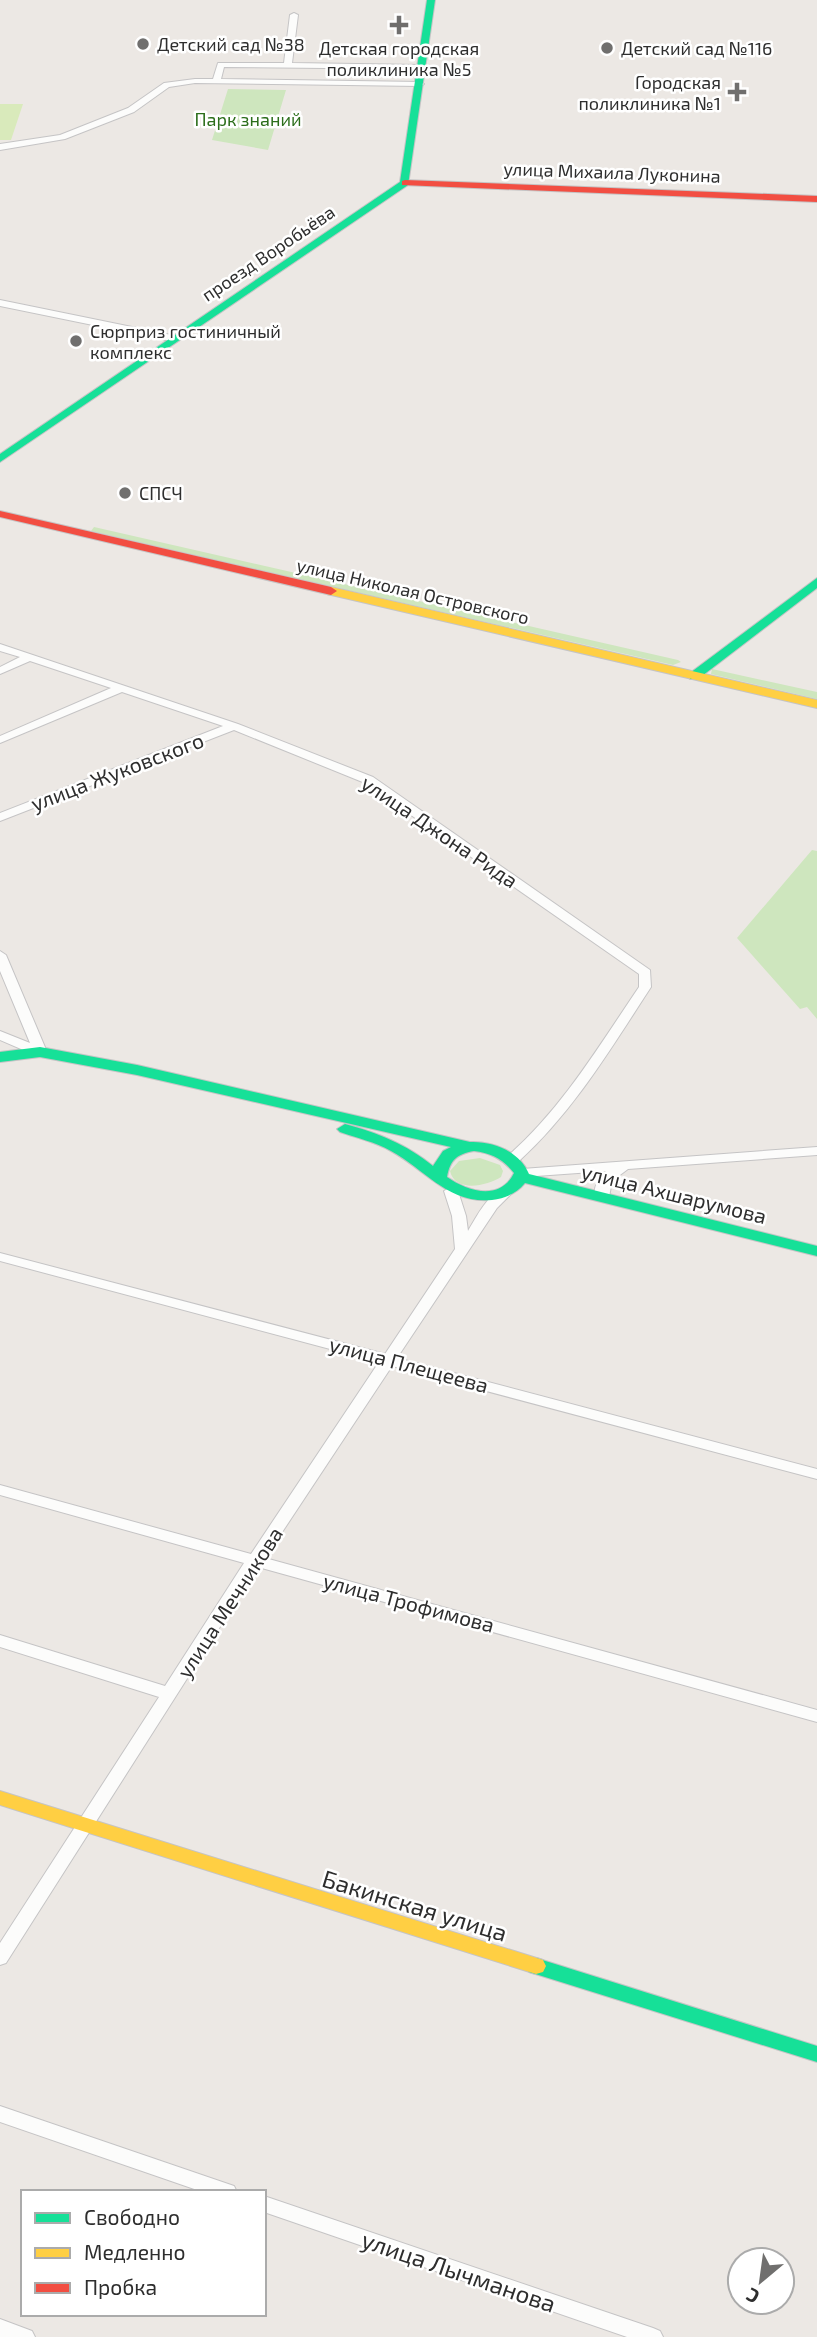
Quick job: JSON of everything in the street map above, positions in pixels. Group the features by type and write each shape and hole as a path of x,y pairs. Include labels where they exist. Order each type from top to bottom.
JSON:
{"main road":[{"path":"405,183 430,0"},
{"name":"улица Михаила Луконина","path":"405,183 817,199"},
{"name":"проезд Воробьёва","path":"0,459 405,183"},
{"name":"улица Николая Островского","path":"0,500 817,689"},
{"name":"улица Николая Островского","path":"0,514 817,704"},
{"path":"48,526 62,515"},
{"path":"694,676 817,582"},
{"path":"0,1057 40,1052 137,1070 470,1147 495,1149 518,1167 506,1192 478,1197 451,1191 419,1161 394,1146 254,1098"},
{"path":"438,1180 438,1163 445,1156 470,1147"},
{"name":"улица Ахшарумова","path":"518,1167 602,1197 817,1251"},
{"name":"Бакинская улица","path":"0,1798 817,2054"}],"street":[{"path":"288,65 294,15"},
{"path":"216,82 221,65 422,67"},
{"path":"0,147 62,137 131,110 167,85 216,82 420,84"},
{"path":"0,303 176,339"},
{"name":"улица Джона Рида","path":"0,647 234,726 369,780 645,973 645,987 518,1167"},
{"path":"0,671 29,657"},
{"path":"0,740 121,688"},
{"name":"улица Жуковского","path":"0,817 234,726"},
{"path":"2,961 40,1052"},
{"path":"0,1035 40,1052"},
{"path":"518,1167 628,1164 817,1151"},
{"path":"602,1197 602,1184 628,1164"},
{"path":"451,1191 459,1216 462,1249"},
{"name":"улица Мечникова","path":"0,1958 254,1561 388,1358 492,1205 506,1192"},
{"name":"улица Плещеева","path":"0,1257 817,1474"},
{"name":"улица Трофимова","path":"0,1490 817,1716"},
{"path":"0,1641 170,1694"},
{"path":"0,2114 222,2190"},
{"name":"улица Лычманова","path":"266,2205 653,2337"},
{"path":"0,2328 25,2337"}],"green space":[{"name":"Парк знаний","path":"228,89 286,90 268,150 212,140"},
{"path":"0,104 23,104 11,140 0,140"},
{"path":"94,527 681,662 673,665 91,531"},
{"path":"712,669 817,692 817,699 711,674"},
{"path":"812,850 817,851 817,1019 807,1007 800,1009 737,938"},
{"path":"480,1158 500,1165 503,1171 501,1177 472,1186 453,1178 450,1171 459,1161"}],"traffic: fast":[{"path":"0,459 405,183 431,0"},
{"path":"694,676 817,582"},
{"path":"0,1057 40,1052 137,1070 470,1147"},
{"path":"345,1129 396,1147 420,1163 431,1172 442,1181 465,1193 479,1196 503,1193 514,1185 522,1173 514,1162 502,1153 474,1147 460,1149 449,1155 441,1165 438,1180"},
{"path":"521,1177 817,1251"},
{"path":"536,1966 817,2054"}],"traffic: slow":[{"path":"331,591 817,704"},
{"path":"0,1798 536,1966"}],"traffic: jam":[{"path":"405,183 817,199"},
{"path":"0,514 331,591"}],"place":[{"name":"Детская городская поликлиника №5","path":"399,25"},
{"name":"Детский сад №38","path":"143,44"},
{"name":"Детский сад №116","path":"607,48"},
{"name":"Городская поликлиника №1","path":"737,92"},
{"name":"Сюрприз гостиничный комплекс","path":"76,341"},
{"name":"СПСЧ","path":"125,493"}]}
